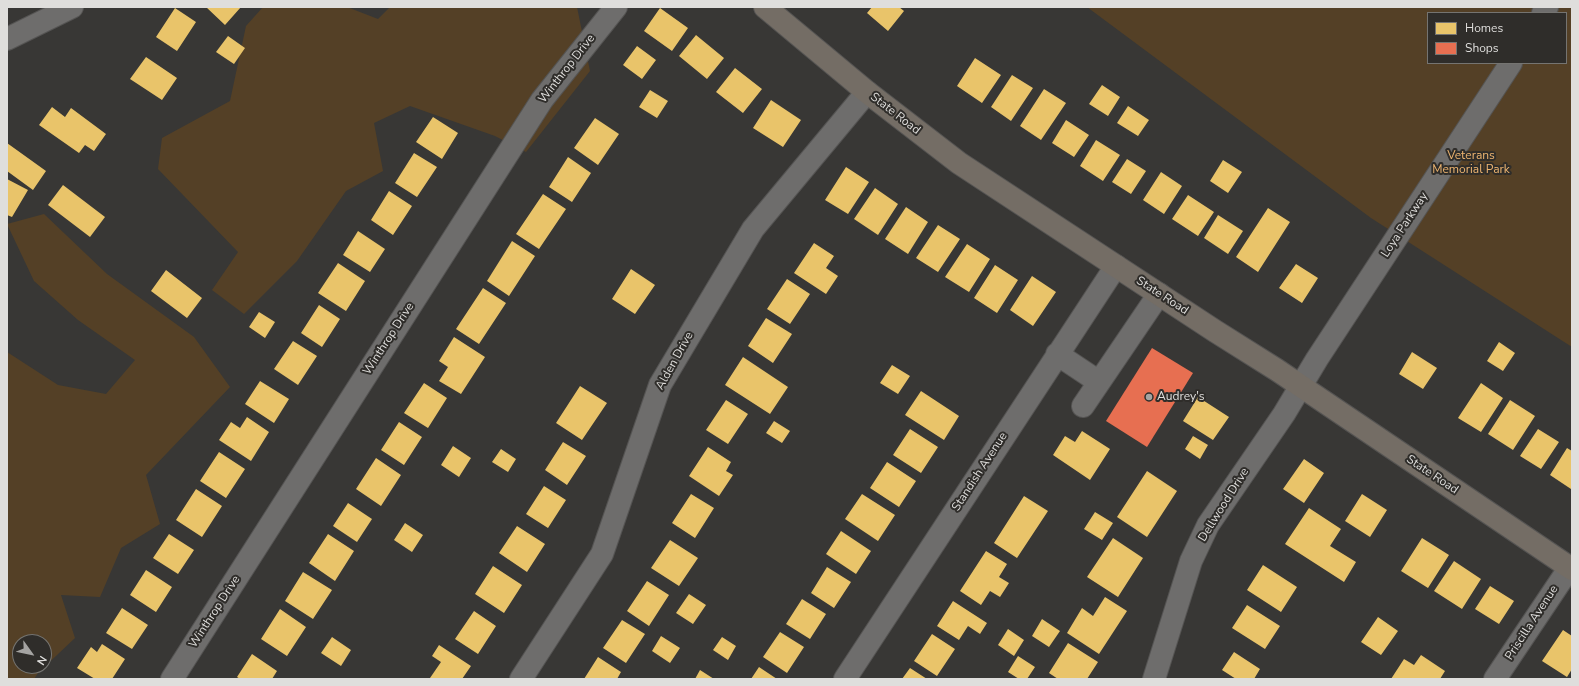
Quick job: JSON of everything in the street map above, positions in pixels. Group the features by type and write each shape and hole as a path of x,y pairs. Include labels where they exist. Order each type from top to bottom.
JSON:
{"main road":[{"name":"State Road","path":"765,7 867,92 959,163 1277,370 1571,568"}],"street":[{"path":"7,39 72,7"},
{"name":"Winthrop Drive","path":"172,679 542,100 616,7"},
{"name":"Loya Parkway","path":"1301,387 1510,64"},
{"name":"Alden Drive","path":"521,679 602,554 660,385 753,229 867,92"},
{"name":"Standish Avenue","path":"845,679 1116,266"},
{"path":"1083,406 1159,294"},
{"path":"1058,354 1099,382"},
{"name":"Dellwood Drive","path":"1154,679 1191,561 1208,525 1301,387"},
{"name":"Priscilla Avenue","path":"1495,679 1571,568"}],"green space":[{"path":"263,7 347,7 378,19 390,7 577,7 590,71 526,152 495,136 410,106 374,123 383,171 346,191 297,261 244,314 212,290 238,252 158,169 162,138 230,101 246,26"},
{"name":"Veterans Memorial Park","path":"1087,7 1572,7 1572,347 1371,218"},
{"path":"44,214 107,274 194,337 230,387 146,475 160,524 121,548 100,597 61,595 75,638 52,660 52,634 12,634 12,674 37,674 34,679 7,679 7,352 58,385 106,394 135,360 78,320 34,281 7,224"}],"building: Homes":[{"path":"206,7 241,7 225,25"},
{"path":"872,7 899,7 904,11 888,31 867,13"},
{"path":"175,8 196,22 177,51 156,37"},
{"path":"660,8 688,28 672,51 644,31"},
{"path":"696,35 724,58 707,79 679,56"},
{"path":"228,36 245,48 234,64 216,52"},
{"path":"637,46 656,60 642,79 623,65"},
{"path":"146,57 177,78 162,100 130,79"},
{"path":"975,58 1001,75 982,103 957,86"},
{"path":"735,68 762,89 743,113 716,92"},
{"path":"1012,75 1033,88 1011,121 991,107"},
{"path":"1102,85 1120,97 1108,116 1089,104"},
{"path":"1044,89 1066,103 1041,140 1020,126"},
{"path":"650,90 668,101 657,118 639,107"},
{"path":"771,100 801,120 783,147 753,128"},
{"path":"1128,106 1149,120 1138,136 1117,123"},
{"path":"52,107 65,117 71,108 106,134 94,151 85,145 79,153 39,125"},
{"path":"433,117 458,133 442,159 416,142"},
{"path":"595,118 619,134 598,165 574,148"},
{"path":"1066,120 1089,135 1074,157 1052,143"},
{"path":"1096,140 1120,155 1103,181 1080,166"},
{"path":"7,143 46,171 33,190 7,171"},
{"path":"414,153 437,167 417,197 395,183"},
{"path":"568,157 591,173 572,202 549,187"},
{"path":"1127,159 1146,171 1131,194 1112,182"},
{"path":"1223,160 1242,172 1228,193 1210,181"},
{"path":"846,167 869,182 848,214 825,200"},
{"path":"1161,172 1182,186 1164,214 1143,200"},
{"path":"7,179 28,190 12,217 7,215"},
{"path":"63,185 105,217 90,237 48,205"},
{"path":"875,188 898,204 878,235 854,219"},
{"path":"389,191 412,206 393,235 371,220"},
{"path":"543,194 566,209 539,249 516,234"},
{"path":"1188,195 1214,212 1198,236 1172,219"},
{"path":"906,207 928,222 908,254 885,239"},
{"path":"1268,208 1290,222 1258,272 1236,257"},
{"path":"1218,215 1243,231 1228,254 1204,238"},
{"path":"938,225 960,239 938,272 916,258"},
{"path":"358,231 385,249 370,272 343,255"},
{"path":"512,241 535,256 509,296 487,281"},
{"path":"814,243 834,256 826,268 838,276 826,294 794,273"},
{"path":"967,244 990,259 969,292 945,277"},
{"path":"338,263 365,281 346,311 318,293"},
{"path":"1296,264 1318,278 1302,303 1279,288"},
{"path":"995,265 1018,280 997,313 974,298"},
{"path":"631,269 655,285 635,314 612,299"},
{"path":"166,270 202,298 187,318 151,291"},
{"path":"1032,276 1056,292 1033,326 1010,310"},
{"path":"787,279 810,294 790,324 767,309"},
{"path":"483,288 506,303 479,344 456,329"},
{"path":"319,305 340,319 322,347 301,333"},
{"path":"259,312 275,322 265,338 249,327"},
{"path":"766,318 792,334 773,363 748,346"},
{"path":"454,337 485,357 461,394 439,381 448,367 439,361"},
{"path":"293,341 317,356 298,385 274,369"},
{"path":"1499,342 1515,353 1503,371 1487,361"},
{"path":"1412,352 1437,368 1423,389 1399,374"},
{"path":"743,357 788,387 770,414 725,385"},
{"path":"892,365 910,376 898,394 880,383"},
{"path":"260,381 289,399 274,423 245,404"},
{"path":"424,383 447,398 428,428 404,413"},
{"path":"1481,383 1503,398 1481,432 1458,418"},
{"path":"580,386 607,403 582,440 556,423"},
{"path":"921,391 959,416 944,440 905,415"},
{"path":"1198,397 1229,417 1213,440 1183,421"},
{"path":"726,400 748,414 728,444 706,430"},
{"path":"1510,400 1535,416 1513,450 1488,434"},
{"path":"247,417 269,432 251,461 219,440 231,422 240,428"},
{"path":"774,421 790,431 782,443 766,433"},
{"path":"399,422 422,437 404,465 381,450"},
{"path":"910,429 938,447 921,473 893,455"},
{"path":"1538,429 1559,442 1541,469 1520,456"},
{"path":"1082,431 1110,449 1090,480 1053,455 1065,436 1075,442"},
{"path":"1193,436 1208,445 1200,459 1185,449"},
{"path":"563,442 586,456 567,485 545,470"},
{"path":"453,446 471,458 459,477 441,465"},
{"path":"708,447 731,462 726,471 733,475 719,496 689,476"},
{"path":"1567,448 1572,451 1571,489 1550,475"},
{"path":"501,449 516,459 508,472 492,462"},
{"path":"219,452 245,469 226,498 200,481"},
{"path":"376,458 401,475 381,506 356,489"},
{"path":"1304,459 1324,473 1304,503 1283,489"},
{"path":"887,462 916,481 899,507 870,488"},
{"path":"1147,471 1177,491 1147,537 1117,517"},
{"path":"544,486 566,500 548,528 526,514"},
{"path":"196,489 222,506 202,537 176,520"},
{"path":"691,494 714,508 695,538 672,523"},
{"path":"862,494 895,515 878,541 845,519"},
{"path":"1362,494 1387,510 1370,537 1345,521"},
{"path":"1024,496 1048,511 1017,558 994,543"},
{"path":"348,503 372,519 357,542 333,526"},
{"path":"1309,508 1341,529 1330,546 1356,562 1344,582 1285,544"},
{"path":"1095,512 1113,523 1102,540 1084,529"},
{"path":"405,523 423,535 412,552 394,540"},
{"path":"517,526 545,544 527,572 499,553"},
{"path":"841,531 871,551 856,574 826,554"},
{"path":"169,534 194,550 178,574 153,558"},
{"path":"328,534 354,551 335,581 309,563"},
{"path":"1113,538 1143,558 1118,597 1087,577"},
{"path":"1422,538 1449,555 1428,588 1401,571"},
{"path":"670,540 698,558 679,586 651,568"},
{"path":"986,551 1007,564 999,577 1009,583 1000,597 990,591 981,605 960,591"},
{"path":"1454,561 1481,579 1462,609 1434,591"},
{"path":"1263,565 1297,587 1281,612 1247,590"},
{"path":"493,566 522,585 504,613 475,594"},
{"path":"827,567 851,582 834,608 811,593"},
{"path":"146,570 172,587 156,612 130,595"},
{"path":"303,572 332,590 313,619 285,601"},
{"path":"647,581 669,595 649,626 627,611"},
{"path":"1490,586 1514,601 1499,624 1475,609"},
{"path":"689,594 706,605 693,624 676,613"},
{"path":"1105,597 1127,611 1099,654 1067,633 1082,608 1093,616"},
{"path":"802,599 826,614 810,639 786,624"},
{"path":"953,601 987,623 980,634 968,626 959,640 937,626"},
{"path":"1247,605 1280,626 1265,649 1232,628"},
{"path":"122,608 148,625 132,649 106,633"},
{"path":"280,609 306,627 287,656 261,639"},
{"path":"474,611 496,626 478,654 455,639"},
{"path":"1378,617 1398,631 1381,655 1361,642"},
{"path":"1042,619 1060,631 1049,647 1032,636"},
{"path":"622,620 645,634 626,663 603,648"},
{"path":"1008,629 1024,640 1014,656 998,645"},
{"path":"1563,630 1572,636 1572,669 1567,677 1542,661"},
{"path":"780,632 804,647 787,673 763,657"},
{"path":"932,634 955,649 937,676 914,661"},
{"path":"661,636 680,648 670,663 652,651"},
{"path":"332,637 351,650 341,666 321,653"},
{"path":"722,637 736,646 728,660 713,650"},
{"path":"1068,643 1098,662 1087,679 1058,679 1049,673"},
{"path":"102,644 125,659 112,679 95,679 77,668 91,647 97,652"},
{"path":"439,645 471,666 462,679 430,678 441,662 432,656"},
{"path":"1234,652 1260,669 1254,679 1236,679 1222,670"},
{"path":"252,654 277,671 272,679 240,679 237,677"},
{"path":"1421,655 1445,671 1440,679 1391,679 1404,659 1414,665"},
{"path":"1018,656 1035,667 1027,679 1019,679 1008,672"},
{"path":"598,657 621,672 617,679 584,679"},
{"path":"759,667 777,679 751,679"},
{"path":"910,668 927,679 902,679"},
{"path":"700,670 714,679 695,679"}],"building: Shops":[{"name":"Audrey's","path":"1152,348 1193,373 1147,447 1106,421"}],"place":[{"name":"Audrey's","path":"1149,397"}]}
